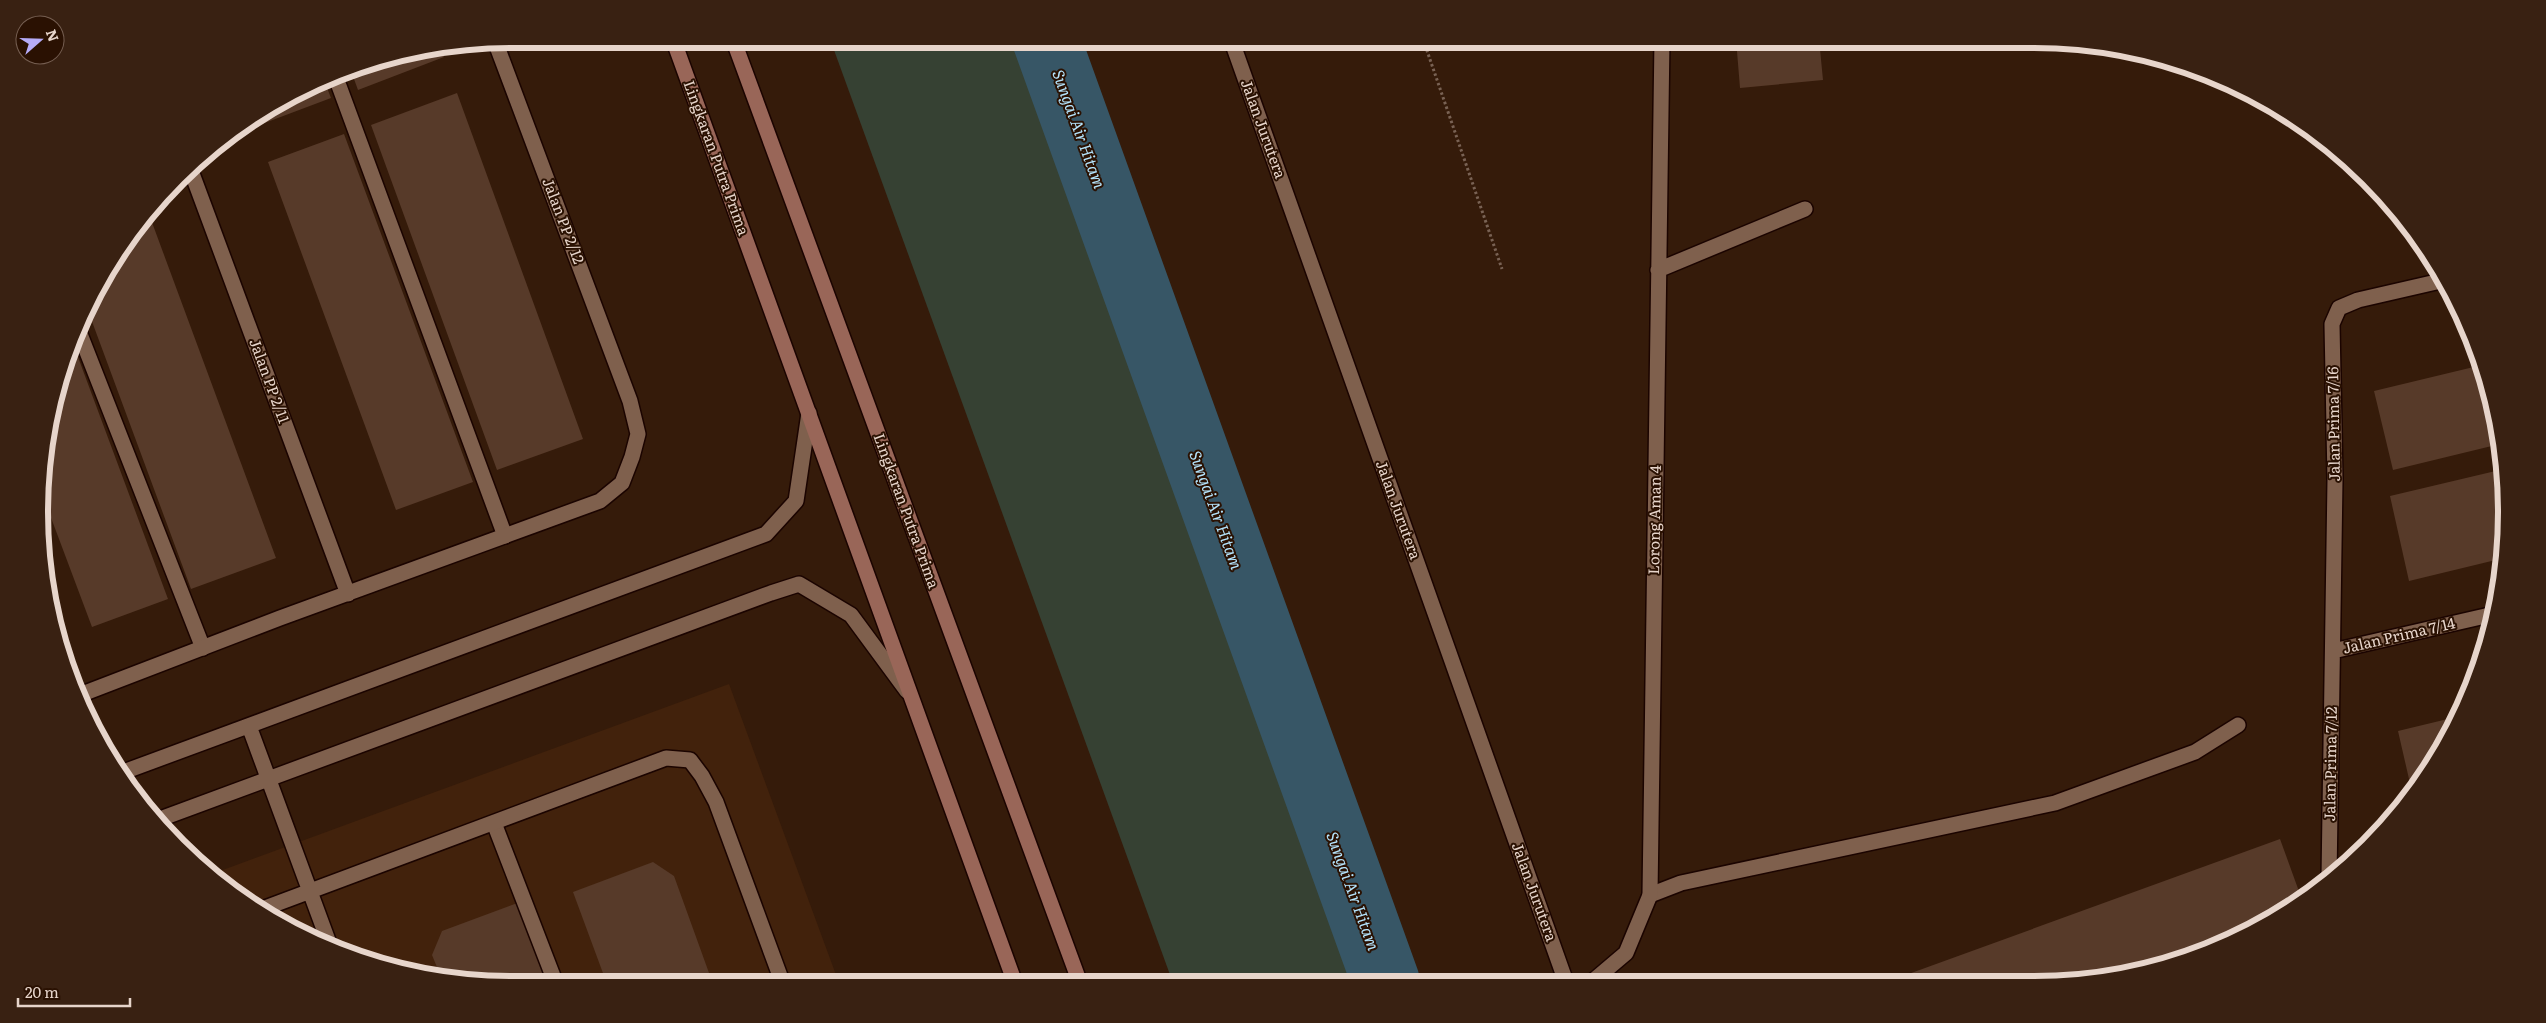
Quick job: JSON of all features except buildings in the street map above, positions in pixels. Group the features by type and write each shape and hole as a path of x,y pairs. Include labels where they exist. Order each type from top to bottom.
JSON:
{"main road":[{"name":"Lingkaran Putra Prima","path":"676,48 1011,976"},
{"name":"Lingkaran Putra Prima","path":"736,48 1077,976"}],"street":[{"name":"Jalan PP 2/12","path":"85,693 600,501 622,483 638,434 630,402 497,48"},
{"name":"Jalan Jurutera","path":"1234,48 1564,976"},
{"name":"Lorong Aman 4","path":"1601,976 1626,953 1650,895 1662,48"},
{"path":"337,82 505,536"},
{"name":"Jalan PP 2/11","path":"192,175 348,594"},
{"path":"1658,270 1805,209"},
{"name":"Jalan Prima 7/16","path":"2333,651 2335,480 2332,324 2339,308 2358,300 2437,282"},
{"path":"81,338 204,648"},
{"path":"127,771 766,534 796,501 809,413"},
{"path":"163,817 800,584 851,615 911,696"},
{"name":"Jalan Prima 7/14","path":"2333,651 2487,616"},
{"name":"Jalan Prima 7/12","path":"2330,869 2333,651"},
{"path":"1650,895 1681,883 2055,803 2195,752 2238,725"},
{"path":"250,726 327,937"},
{"path":"269,907 666,758 690,760 702,776 716,802 780,976"},
{"path":"494,823 553,976"}],"path":[{"path":"1426,48 1502,269"}],"shaded area":[{"path":"729,684 836,976 512,976 481,975 421,967 362,951 306,928 254,897 219,871"}],"green space":[{"path":"833,48 1073,48 1412,976 1170,976"}],"waterway":[{"name":"Sungai Air Hitam","path":"1049,48 1384,976"}]}
